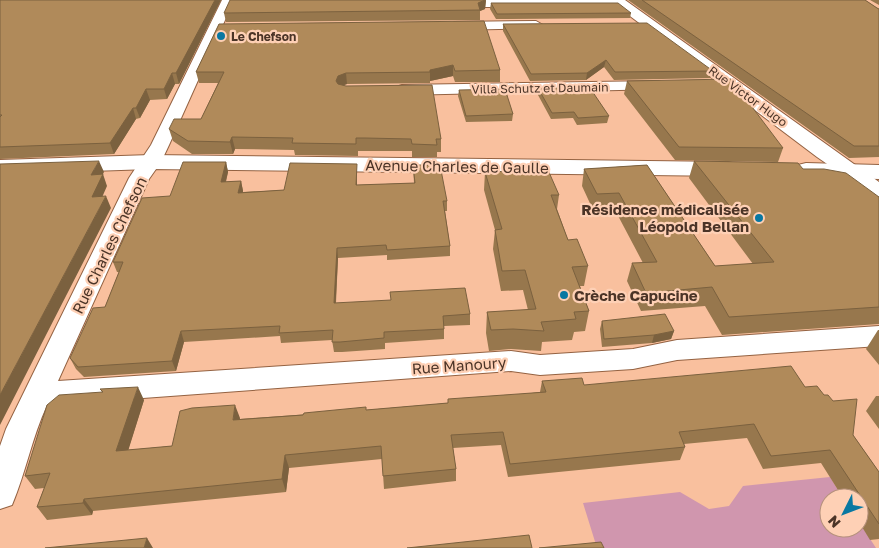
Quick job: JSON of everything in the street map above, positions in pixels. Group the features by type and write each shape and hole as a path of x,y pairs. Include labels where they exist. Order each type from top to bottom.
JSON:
{"street":[{"name":"Rue Charles Chefson","path":"0,494 6,456 38,394 139,178 151,162 228,0"},
{"path":"461,4 619,1"},
{"name":"Rue Victor Hugo","path":"619,1 824,153 879,191"},
{"path":"630,24 650,24"},
{"path":"442,26 551,25"},
{"path":"214,28 234,28"},
{"path":"703,85 732,84"},
{"name":"Villa Schutz et Daumain","path":"386,91 673,86"},
{"name":"Avenue Charles de Gaulle","path":"0,167 151,162 744,170"},
{"path":"784,170 879,172"},
{"name":"Rue Manoury","path":"38,394 511,361 540,365 625,360 677,350 879,336"}],"shaded area":[{"path":"830,477 837,488 819,488 819,538 869,537 876,548 597,548 583,503 680,492 709,509 729,506 743,486"}],"building":[{"path":"0,0 215,0 176,73 172,73 164,89 146,89 136,108 133,108 110,143 0,147 0,117 2,115 0,115"},
{"path":"230,0 485,0 478,3 480,10 224,13"},
{"path":"642,0 865,0 879,9 879,146 854,146"},
{"path":"491,3 618,3 631,13 497,14"},
{"path":"484,21 500,70 455,71 453,65 430,70 430,72 346,73 338,76 336,81 338,84 346,86 432,85 441,139 436,139 437,145 412,144 411,139 365,138 356,138 356,144 292,143 293,138 232,137 230,142 188,141 169,129 174,119 201,119 224,72 196,72 219,24"},
{"path":"647,23 713,71 615,72 606,60 587,73 531,74 503,24"},
{"path":"731,79 783,148 679,147 627,81"},
{"path":"538,88 590,88 609,116 578,118 574,112 552,113"},
{"path":"505,89 513,114 466,116 459,90"},
{"path":"99,161 91,175 103,174 92,197 106,196 0,395 0,164"},
{"path":"694,161 798,163 803,169 824,169 846,173 879,197 879,307 729,317 712,287 646,293 632,263 657,262 619,193 597,194 584,169 647,165 715,266 774,262"},
{"path":"183,162 226,162 221,182 241,181 238,193 284,190 290,163 357,164 356,185 415,183 413,165 440,165 447,201 443,201 450,246 387,250 386,245 337,248 334,303 391,300 390,292 465,288 470,314 443,316 444,329 384,332 384,338 340,342 332,342 333,330 279,333 280,326 181,331 172,361 78,367 70,358 93,308 105,307 123,262 113,262 142,198 170,196"},
{"path":"548,170 559,195 551,195 568,240 577,239 588,266 572,267 589,311 574,312 576,319 541,322 544,331 491,330 487,312 536,309 525,270 502,271 495,230 502,229 485,172"},
{"path":"665,314 674,331 654,335 604,339 602,321"},
{"path":"791,366 805,387 817,386 824,395 828,395 833,401 857,399 853,435 879,472 879,524 869,509 869,488 855,488 830,450 771,456 754,424 679,432 685,447 510,464 503,432 451,435 456,469 383,476 381,446 285,455 282,479 84,499 83,503 37,507 50,473 25,476 47,405 59,395 103,392 100,389 138,387 116,451 172,446 180,411 192,408 235,405 233,420 303,415 304,413 366,407 366,410 448,403 448,399 546,392 542,381 582,378 584,385"},
{"path":"529,535 532,548 407,548"},
{"path":"147,538 144,548 45,548"},
{"path":"601,542 604,548 539,548"}],"place":[{"name":"Le Chefson","path":"221,36"},
{"name":"Résidence médicalisée Léopold Bellan","path":"759,218"},
{"name":"Crèche Capucine","path":"564,295"}]}
